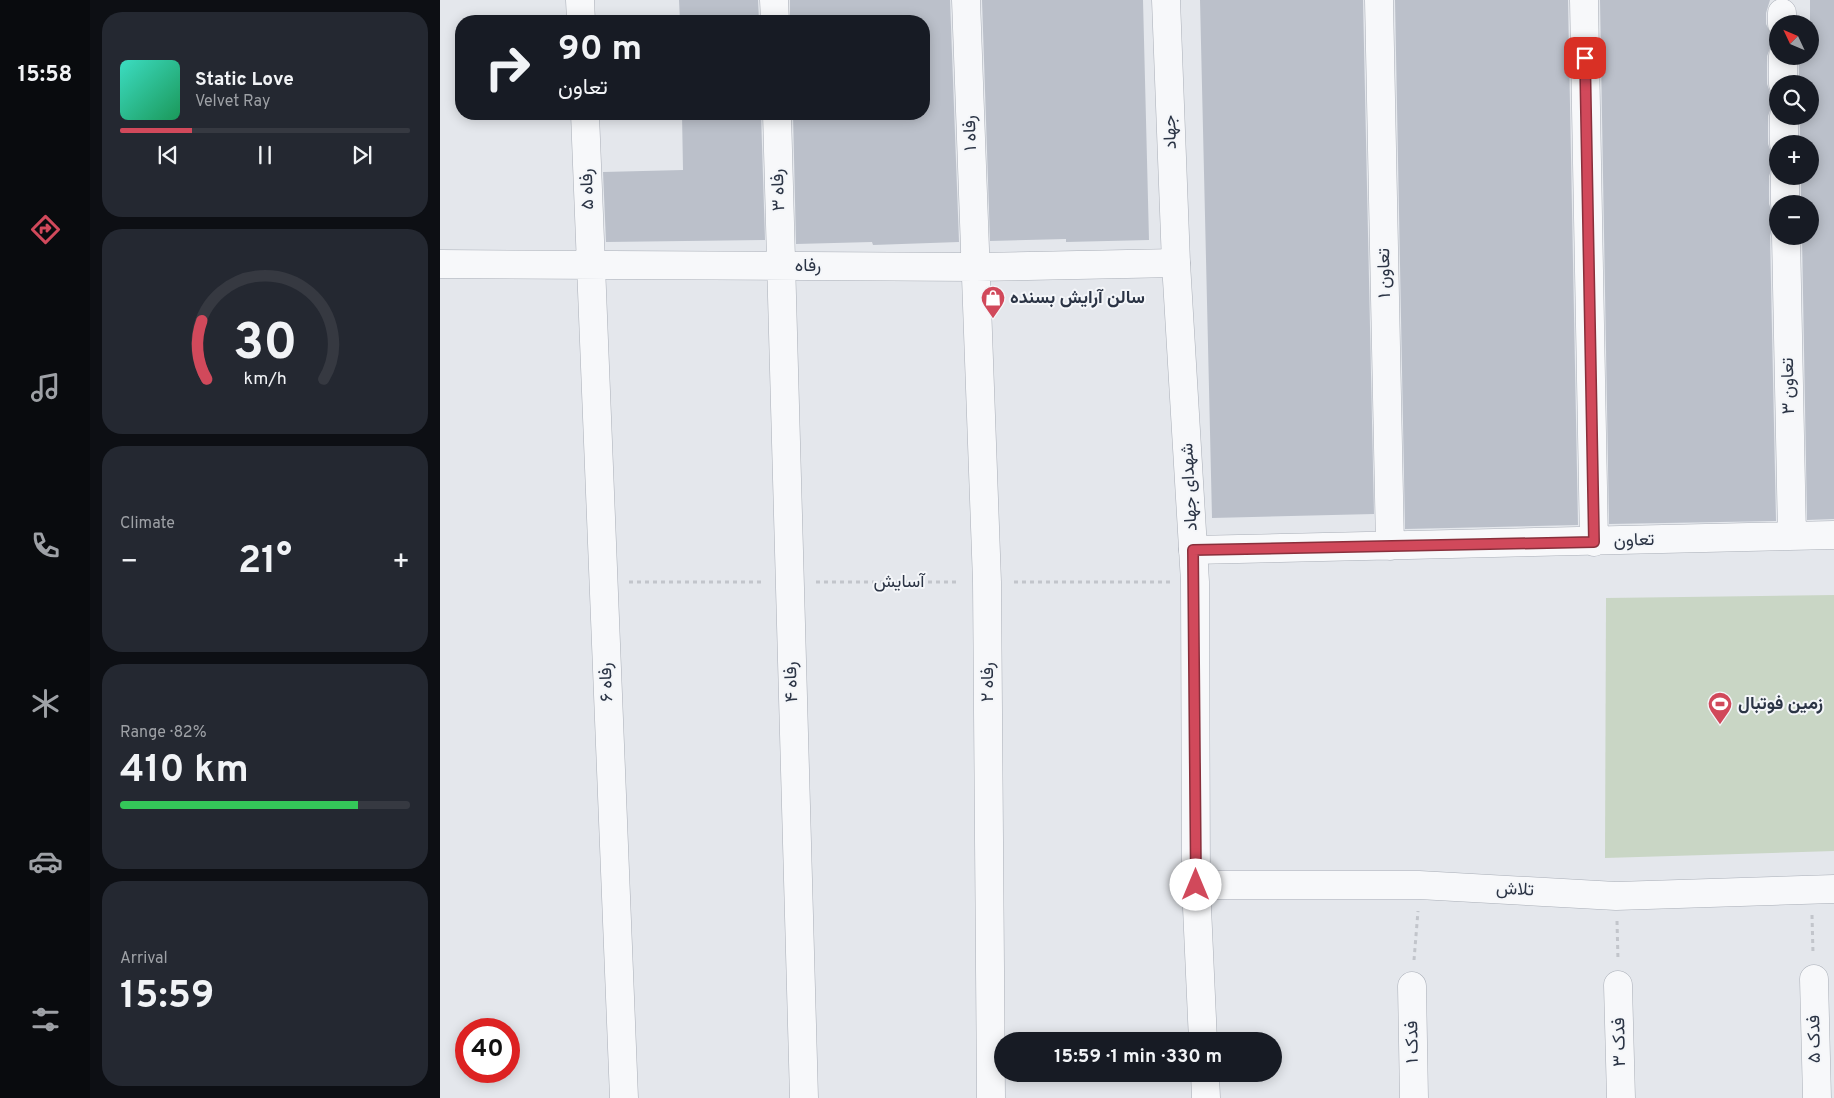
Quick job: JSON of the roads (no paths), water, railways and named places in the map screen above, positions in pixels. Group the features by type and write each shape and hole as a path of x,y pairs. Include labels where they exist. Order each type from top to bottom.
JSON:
{"street":[{"path":"580,0 581,15"},
{"path":"774,0 774,15"},
{"name":"رفاه ۱","path":"966,0 976,267"},
{"name":"جهاد","path":"1166,0 1176,263"},
{"name":"تعاون ۱","path":"1379,0 1390,546"},
{"path":"1584,0 1594,542"},
{"name":"رفاه ۵","path":"585,120 590,265"},
{"name":"رفاه ۳","path":"777,120 782,266"},
{"name":"تعاون ۳","path":"1786,245 1792,536"},
{"name":"رفاه","path":"440,264 976,267 1176,263"},
{"name":"شهدای جهاد","path":"1176,263 1193,550 1196,885 1203,1032"},
{"name":"رفاه ۶","path":"590,265 624,1098"},
{"name":"رفاه ۴","path":"782,266 804,1098"},
{"name":"رفاه ۲","path":"976,267 987,582 991,1098"},
{"name":"تعاون","path":"1193,550 1834,535"},
{"name":"تلاش","path":"1196,885 1420,886 1616,896 1823,890"},
{"name":"فدک ۵","path":"1814,979 1817,1098"},
{"name":"فدک ۳","path":"1618,985 1621,1098"},
{"name":"فدک ۱","path":"1412,986 1414,1098"},
{"path":"1205,1082 1206,1098"}],"place":[{"name":"سالن آرایش بسنده","path":"993,319"},
{"name":"زمین فوتبال","path":"1720,725"}]}
